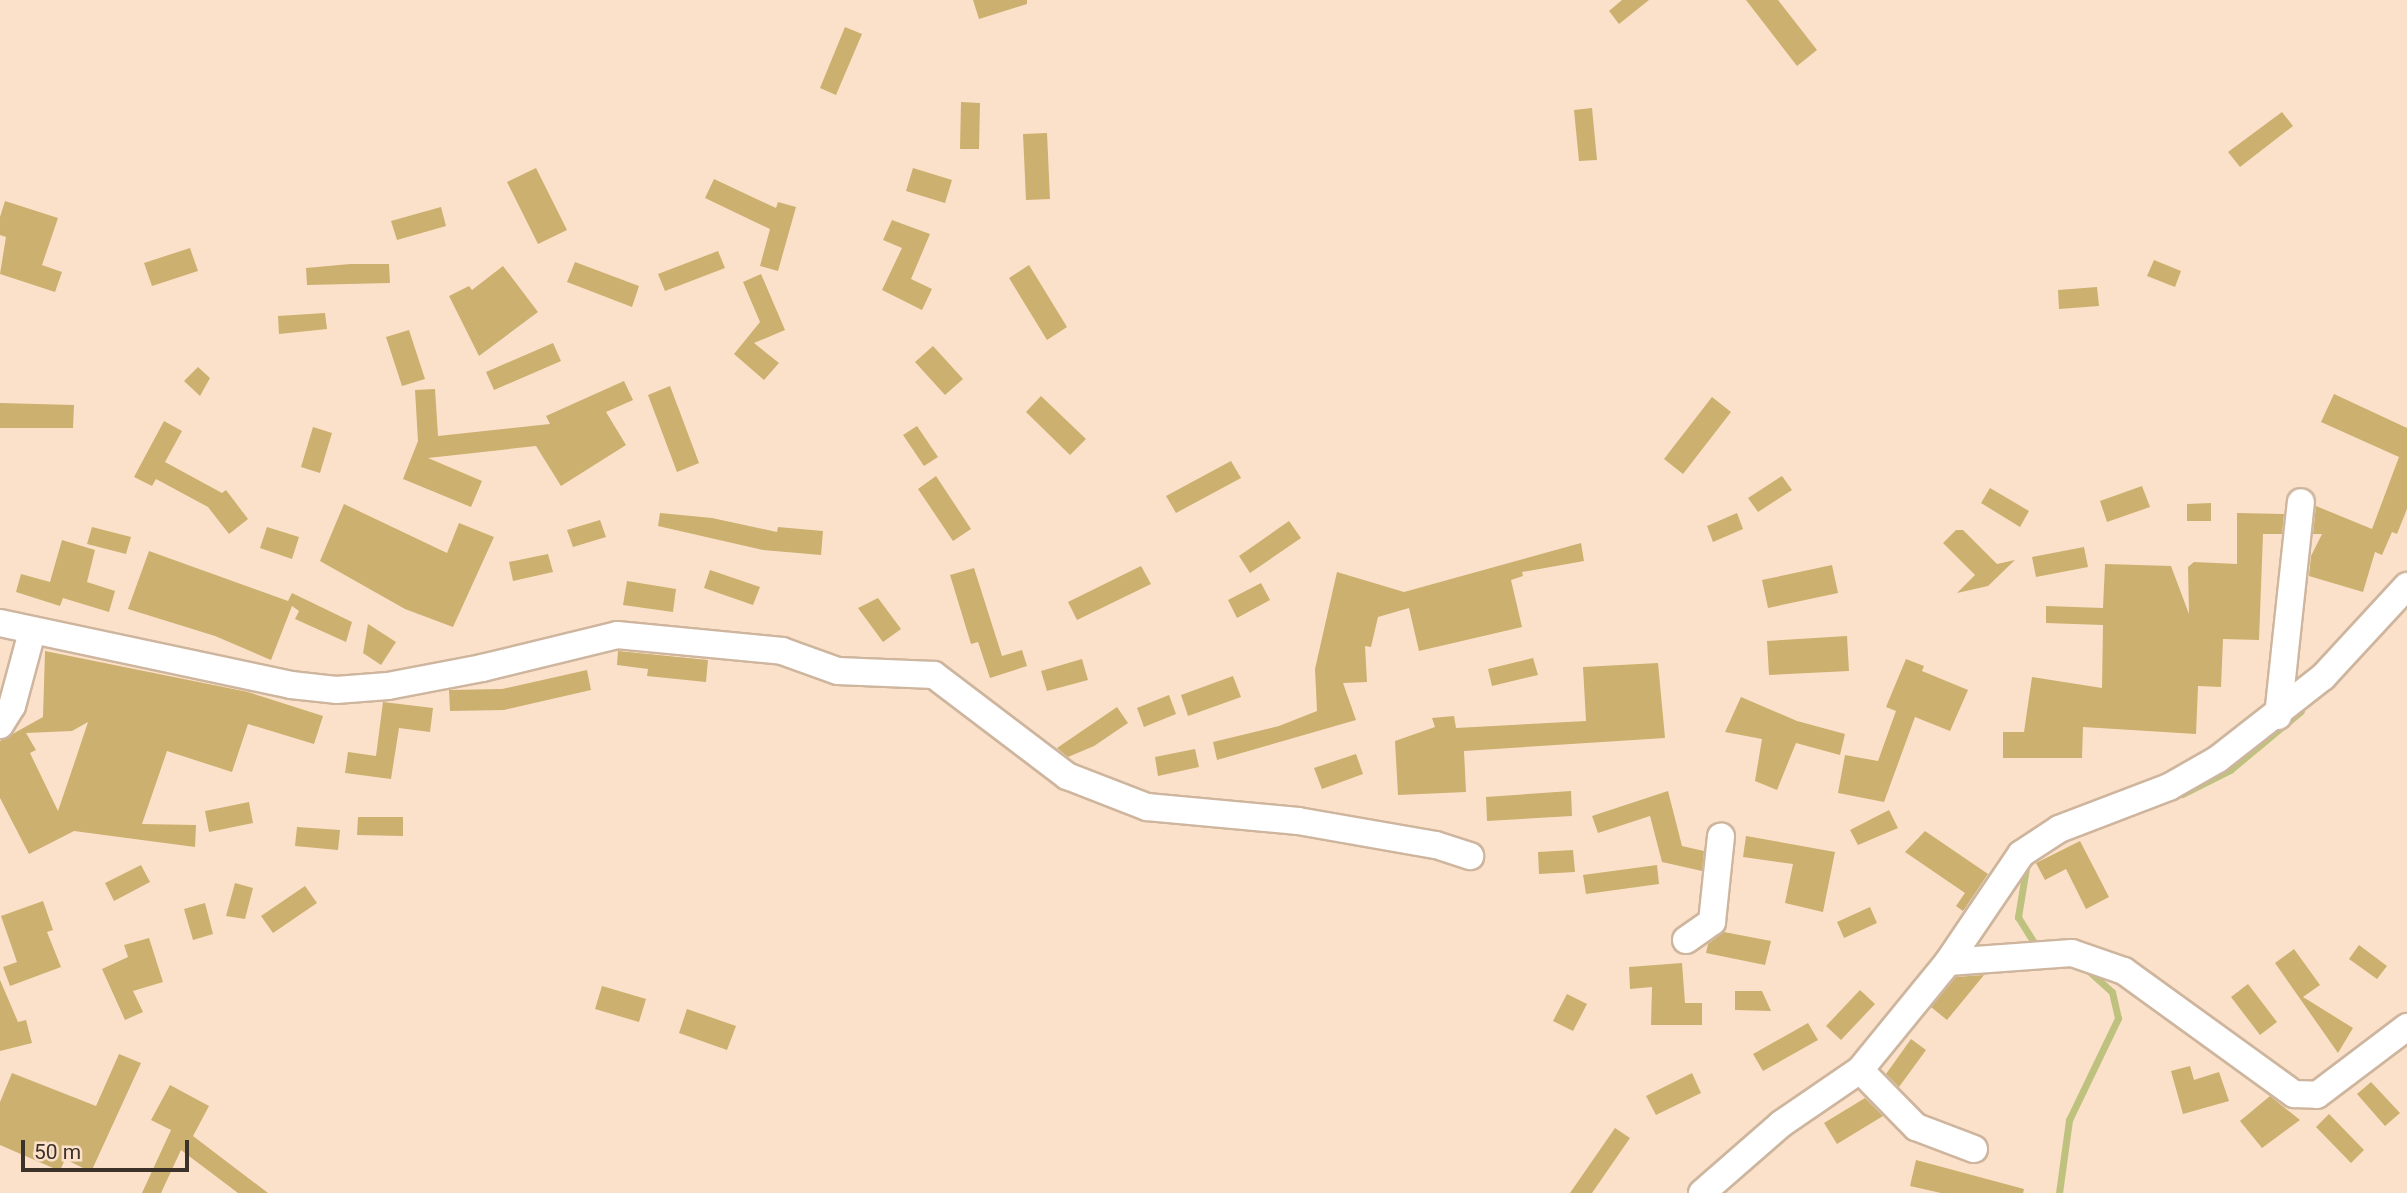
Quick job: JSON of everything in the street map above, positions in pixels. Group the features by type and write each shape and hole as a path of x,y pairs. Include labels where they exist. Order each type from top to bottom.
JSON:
{"street":[{"path":"2278,716 2301,502"},
{"path":"1702,1193 1781,1124 1860,1070 1948,962 2021,854 2059,829 2169,787 2218,759 2278,716 2323,677 2407,586"},
{"path":"0,622 32,632 136,650 291,685 336,690 388,686 482,668 617,635 782,651 838,671 934,675 1067,776 1147,807 1298,821 1436,845 1469,856"},
{"path":"0,724 12,706 32,632"},
{"path":"1686,940 1712,922 1721,836"},
{"path":"1948,962 2072,953 2124,971 2294,1094 2316,1096 2407,1027"},
{"path":"1860,1070 1916,1127 1974,1149"}],"building":[{"path":"973,0 1027,0 1027,4 979,19"},
{"path":"1622,0 1649,0 1619,24 1609,11"},
{"path":"1746,0 1778,0 1817,50 1797,66"},
{"path":"845,27 862,34 836,95 820,88"},
{"path":"961,102 980,103 979,149 960,149"},
{"path":"1592,108 1597,160 1579,161 1574,110"},
{"path":"2282,112 2293,126 2240,167 2228,152"},
{"path":"1047,133 1050,199 1026,200 1023,134"},
{"path":"536,168 567,230 538,244 507,182"},
{"path":"913,168 952,180 945,203 906,191"},
{"path":"714,179 776,208 778,202 796,207 778,271 760,266 770,229 705,198"},
{"path":"5,201 58,218 42,265 62,272 55,292 0,274 6,237 0,235 0,217"},
{"path":"441,207 446,226 397,240 391,221"},
{"path":"892,220 930,234 911,279 932,289 922,310 882,290 902,248 883,240"},
{"path":"190,248 198,271 152,286 144,263"},
{"path":"718,251 725,268 665,291 658,274"},
{"path":"2154,260 2181,271 2175,287 2147,276"},
{"path":"575,262 639,286 632,307 567,282"},
{"path":"389,264 390,283 307,285 306,268"},
{"path":"1029,265 1067,327 1047,340 1009,278"},
{"path":"503,266 538,312 479,356 449,296 469,286 472,290"},
{"path":"761,274 785,330 754,343 779,363 764,380 734,354 760,322 743,282"},
{"path":"2097,287 2099,306 2059,309 2058,290"},
{"path":"325,313 327,329 279,334 278,316"},
{"path":"409,330 425,379 402,386 386,337"},
{"path":"553,343 561,361 494,390 486,372"},
{"path":"933,346 963,379 945,395 915,362"},
{"path":"198,367 210,378 200,396 184,381"},
{"path":"624,381 633,400 606,412 626,445 561,486 536,446 428,458 482,481 471,507 403,479 418,441 415,390 435,389 438,436 550,424 546,416"},
{"path":"670,386 699,463 677,472 648,395"},
{"path":"2334,394 2407,428 2407,509 2397,534 2392,532 2382,555 2375,552 2363,592 2309,576 2311,556 2322,534 2313,534 2316,506 2372,529 2399,457 2321,422"},
{"path":"1041,396 1086,439 1070,455 1026,412"},
{"path":"1712,397 1731,412 1683,474 1664,459"},
{"path":"0,403 74,405 73,428 0,428"},
{"path":"164,421 182,431 165,462 222,493 226,490 248,519 229,534 208,507 156,479 152,486 134,477"},
{"path":"917,426 938,457 924,466 903,435"},
{"path":"313,427 332,433 320,473 301,467"},
{"path":"1231,461 1241,478 1176,513 1166,496"},
{"path":"936,476 971,529 953,541 918,489"},
{"path":"1782,476 1792,490 1758,512 1748,498"},
{"path":"2142,486 2150,507 2107,522 2100,501"},
{"path":"1990,488 2029,511 2020,527 1981,503"},
{"path":"2211,503 2211,521 2187,521 2187,504"},
{"path":"344,504 447,553 459,523 494,537 453,627 405,609 320,561"},
{"path":"660,513 712,518 777,532 778,527 823,531 821,555 763,550 658,526"},
{"path":"1737,513 1743,529 1713,542 1707,526"},
{"path":"2237,513 2284,514 2282,534 2263,534 2259,640 2223,639 2221,687 2198,686 2196,734 2083,727 2082,758 2003,758 2003,732 2024,732 2032,677 2102,688 2103,625 2046,623 2046,606 2103,608 2105,564 2171,566 2189,614 2188,567 2194,562 2237,564"},
{"path":"600,520 606,537 573,547 567,530"},
{"path":"1289,521 1301,538 1250,573 1239,556"},
{"path":"92,527 131,537 126,554 87,544"},
{"path":"267,527 299,537 292,559 260,548"},
{"path":"1956,530 1963,530 1997,564 2015,560 1988,586 1957,593 1975,575 1943,543"},
{"path":"62,540 95,550 87,582 115,591 109,612 63,598 60,606 16,592 21,574 50,582"},
{"path":"1581,543 1584,561 1522,572 1523,576 1511,580 1522,627 1419,651 1409,608 1378,617 1371,647 1365,646 1367,682 1343,683 1356,720 1217,760 1213,742 1279,726 1317,711 1315,669 1337,572 1404,592"},
{"path":"2084,547 2088,567 2036,577 2032,557"},
{"path":"149,551 288,601 292,593 352,622 346,642 295,619 299,611 292,606 271,660 215,636 128,609"},
{"path":"548,554 553,572 513,581 509,562"},
{"path":"1832,565 1838,593 1768,608 1762,580"},
{"path":"1141,566 1151,584 1077,620 1068,602"},
{"path":"974,568 1002,656 1022,650 1027,666 990,678 978,642 971,644 950,575"},
{"path":"710,570 760,587 753,605 704,588"},
{"path":"627,581 676,589 673,612 623,605"},
{"path":"1261,583 1270,600 1237,618 1228,600"},
{"path":"878,598 901,629 883,642 858,608"},
{"path":"368,624 396,642 381,665 363,653"},
{"path":"1847,636 1849,671 1769,675 1767,641"},
{"path":"45,651 248,692 323,716 314,744 248,724 232,772 167,751 142,824 196,825 195,847 74,831 29,854 0,798 0,741 43,717","holes":["88,722 58,811 30,753 36,750 26,733 72,731"]},
{"path":"618,651 708,660 706,682 647,676 648,669 617,665"},
{"path":"1533,658 1538,675 1492,686 1488,669"},
{"path":"1082,659 1088,680 1047,691 1041,671"},
{"path":"1906,659 1924,666 1922,671 1968,690 1950,731 1915,717 1884,802 1838,793 1845,755 1878,761 1896,711 1886,707"},
{"path":"1658,663 1665,738 1464,751 1466,792 1398,795 1395,741 1435,727 1432,718 1454,716 1456,728 1586,721 1583,667"},
{"path":"587,670 591,690 504,710 450,711 449,690 502,689"},
{"path":"1233,676 1241,697 1188,716 1181,695"},
{"path":"1169,695 1176,714 1144,727 1137,708"},
{"path":"1741,697 1797,721 1845,734 1840,755 1796,743 1777,790 1755,781 1762,739 1725,732"},
{"path":"383,702 433,708 430,732 399,728 391,779 345,773 348,752 376,756"},
{"path":"1117,707 1128,723 1094,746 1068,757 1057,748"},
{"path":"1195,749 1199,767 1158,776 1155,757"},
{"path":"1356,754 1363,774 1322,789 1314,768"},
{"path":"1571,791 1572,816 1487,821 1486,797"},
{"path":"1668,791 1682,846 1704,851 1702,871 1662,862 1650,816 1598,833 1592,816"},
{"path":"249,802 253,823 209,832 205,811"},
{"path":"1889,810 1898,828 1858,845 1850,830"},
{"path":"358,817 403,817 403,836 357,835"},
{"path":"297,827 340,830 338,850 295,846"},
{"path":"1925,831 1988,874 1963,911 1956,906 1965,893 1905,852"},
{"path":"1746,836 1835,852 1823,912 1785,903 1793,864 1743,857"},
{"path":"2080,841 2109,897 2086,909 2066,869 2045,880 2036,863"},
{"path":"1573,850 1575,872 1539,874 1538,852"},
{"path":"141,865 150,882 114,901 105,883"},
{"path":"1657,865 1659,884 1586,894 1583,875"},
{"path":"235,883 253,888 245,919 226,916"},
{"path":"305,886 317,903 273,933 261,916"},
{"path":"43,901 53,930 47,932 61,967 10,986 3,967 17,962 1,916"},
{"path":"205,903 213,934 193,940 184,909"},
{"path":"1870,907 1877,923 1844,938 1837,922"},
{"path":"1724,932 1771,941 1765,965 1706,953 1708,944"},
{"path":"149,938 163,982 133,991 143,1012 125,1020 102,969 128,957 124,945"},
{"path":"2359,945 2387,966 2377,979 2349,959"},
{"path":"2294,949 2320,985 2303,997 2353,1028 2338,1053 2275,963"},
{"path":"1682,963 1685,1003 1702,1003 1702,1025 1651,1025 1652,987 1630,989 1629,967"},
{"path":"1984,975 1947,1020 1931,1007 1956,977"},
{"path":"0,980 18,1022 26,1020 32,1043 0,1051"},
{"path":"2248,984 2277,1022 2260,1035 2231,997"},
{"path":"602,986 646,999 639,1022 595,1009"},
{"path":"1860,990 1875,1004 1841,1040 1826,1026"},
{"path":"1735,991 1762,991 1771,1011 1735,1010"},
{"path":"1567,994 1587,1004 1573,1031 1553,1021"},
{"path":"687,1009 736,1026 727,1050 679,1033"},
{"path":"1808,1023 1818,1040 1763,1071 1753,1054"},
{"path":"1911,1039 1926,1050 1899,1087 1886,1074"},
{"path":"119,1054 141,1063 91,1172 65,1159 60,1171 0,1145 0,1102 12,1073 96,1106"},
{"path":"2190,1066 2194,1080 2219,1072 2229,1101 2183,1114 2171,1071"},
{"path":"1692,1073 1701,1093 1656,1115 1646,1096"},
{"path":"2371,1082 2400,1113 2385,1126 2357,1094"},
{"path":"170,1085 209,1106 193,1136 268,1193 238,1193 181,1150 161,1193 142,1193 171,1130 151,1120"},
{"path":"2270,1096 2300,1120 2262,1148 2240,1121"},
{"path":"1865,1098 1883,1116 1837,1144 1824,1123"},
{"path":"2329,1114 2364,1150 2351,1163 2316,1127"},
{"path":"1615,1128 1630,1138 1592,1193 1570,1193"},
{"path":"1916,1160 2024,1189 2023,1193 1941,1193 1910,1186"}],"waterway":[{"path":"2182,794 2230,770 2301,711"},
{"path":"2026,868 2018,917 2037,947"},
{"path":"2059,1193 2069,1120 2118,1018 2112,992 2089,971"}]}
